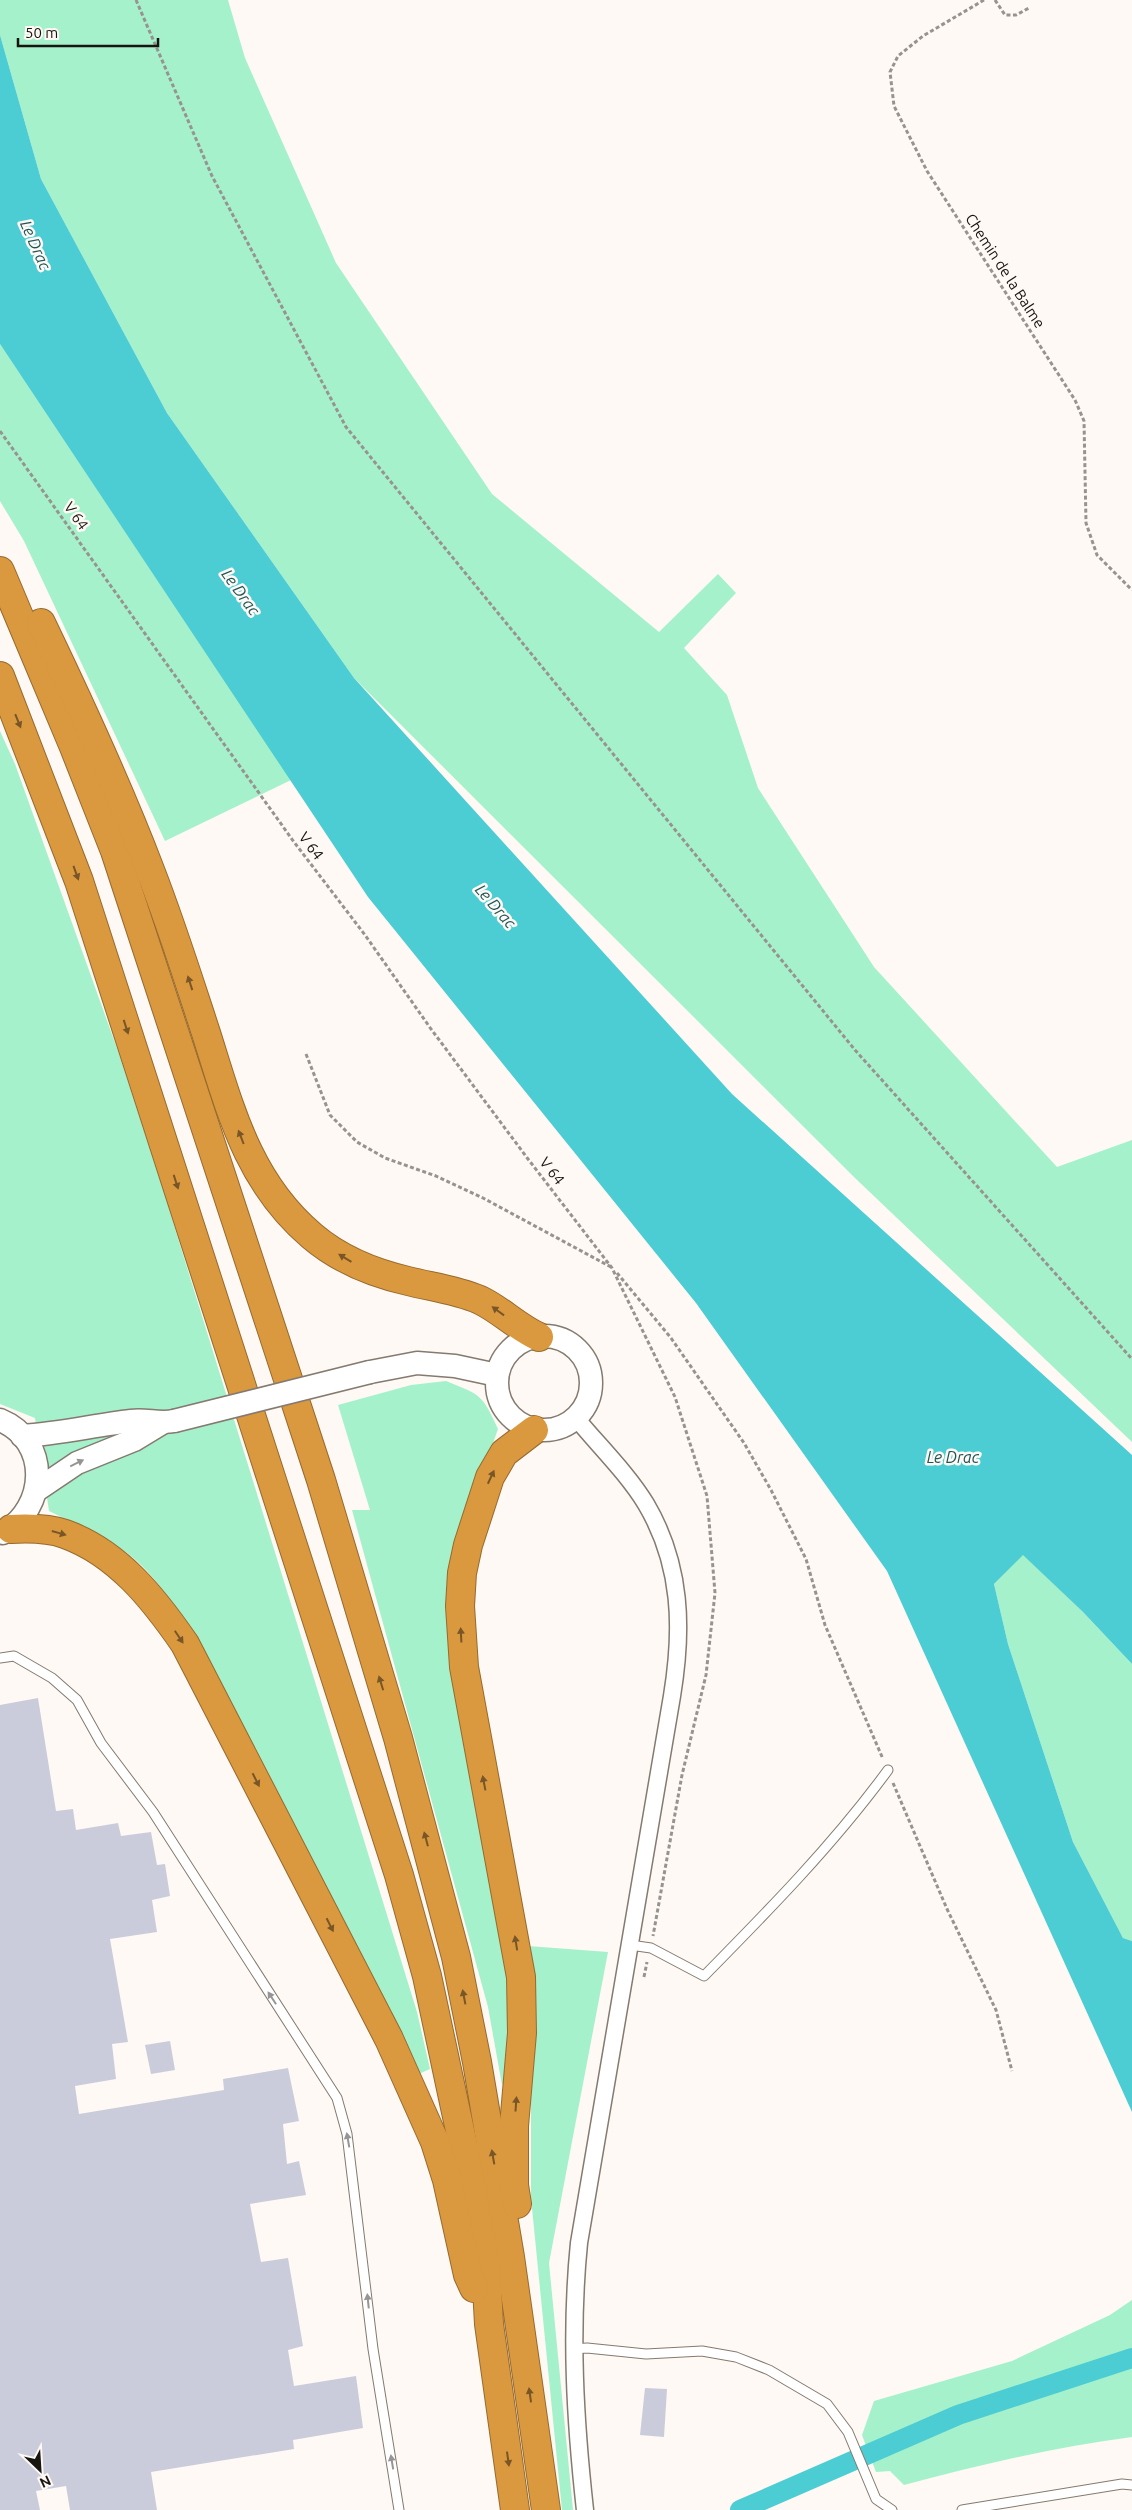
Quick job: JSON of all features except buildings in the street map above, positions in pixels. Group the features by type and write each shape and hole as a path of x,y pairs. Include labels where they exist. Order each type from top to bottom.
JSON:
{"highway":[{"path":"0,560 23,586 115,784 150,870 233,1114 252,1163 269,1191 290,1216 313,1237 352,1262 406,1281 479,1300 495,1308 520,1328 539,1337"},
{"path":"0,571 74,747 115,851 321,1480 398,1738 451,1938 477,2062 510,2256 546,2510"},
{"path":"0,676 79,880 399,1875 431,1995 466,2154 486,2270 489,2324 515,2510"},
{"path":"510,2256 520,2224 514,2185 514,2126 522,2033 521,1977 465,1675 460,1606 462,1573 468,1545 490,1477 504,1453 534,1430"},
{"path":"6,1532 47,1530 64,1533 101,1553 132,1576 166,1616 184,1644 389,2038 418,2101 447,2180 468,2275 489,2324"}],"main road":[{"path":"548,1336 567,1342 575,1348 587,1364 591,1382 588,1402 576,1418 557,1429 534,1430 523,1426 505,1410 499,1399 497,1375 505,1357 520,1343 539,1337 548,1336"},
{"path":"37,1490 77,1463 134,1440 168,1422 370,1372 417,1363 455,1366 497,1375"},
{"path":"0,1420 22,1436 36,1461 37,1490 28,1512 6,1532"},
{"path":"22,1436 45,1435 134,1420 168,1422"}],"street":[{"path":"576,1418 649,1510 666,1545 678,1597 678,1660 579,2242 573,2300 576,2408 585,2510"}],"lane":[{"path":"0,1658 14,1656 52,1678 77,1700 101,1743 154,1812 337,2098 350,2154 373,2349 399,2510"},
{"path":"630,1945 651,1948 704,1976 787,1892 857,1812 888,1770"},
{"path":"573,2349 587,2348 646,2354 702,2351 736,2357 769,2370 827,2404 848,2432 876,2500 892,2510"},
{"path":"962,2510 1122,2484 1132,2486"}],"path":[{"path":"136,0 212,176 346,427 855,1050 1132,1359"},
{"name":"Chemin de la Balme","path":"984,0 923,36 898,56 890,72 894,106 927,171 1075,400 1084,421 1086,523 1097,555 1132,590"},
{"path":"995,0 1005,15 1016,15 1029,8"},
{"name":"V 64","path":"0,431 294,842 365,935 517,1144 612,1268 671,1338 744,1443 771,1490 806,1559 825,1625 947,1909 996,2010 1012,2071"},
{"path":"306,1054 330,1115 357,1142 385,1158 436,1176 483,1198 612,1268"}],"green space":[{"path":"0,0 228,0 245,58 336,263 492,494 659,632 718,574 736,593 684,648 727,695 758,788 874,967 1057,1167 1132,1140 1132,1442 855,1178 354,678 167,413 41,179 0,35"},
{"path":"0,344 291,780 165,841 24,541 0,501"},
{"path":"0,731 15,764 119,1054 164,1193 417,2012 430,2069 414,2076 185,1623 161,1587 124,1550 49,1511 35,1418 0,1404"},
{"path":"446,1381 467,1389 479,1397 484,1402 498,1429 472,1503 451,1598 516,1998 511,2069 502,2085 488,2007 352,1510 370,1510 338,1405 411,1385"},
{"path":"1023,1554 1083,1612 1132,1664 1132,1941 1123,1938 1073,1842 1008,1644 994,1584"},
{"path":"528,1946 608,1952 549,2263 573,2510 562,2510 531,2198 531,2063"},
{"path":"1132,2300 1132,2437 1017,2457 904,2485 890,2471 876,2472 862,2435 874,2401 1012,2361 1110,2315"}],"water":[{"name":"Le Drac","path":"0,35 41,179 167,413 354,678 732,1094 1132,1455 1132,1664 1083,1612 1023,1555 994,1584 1008,1644 1073,1842 1123,1938 1132,1941 1132,2112 887,1571 696,1303 368,897 0,344"}],"waterway":[{"path":"740,2510 958,2415 1132,2358"}]}
